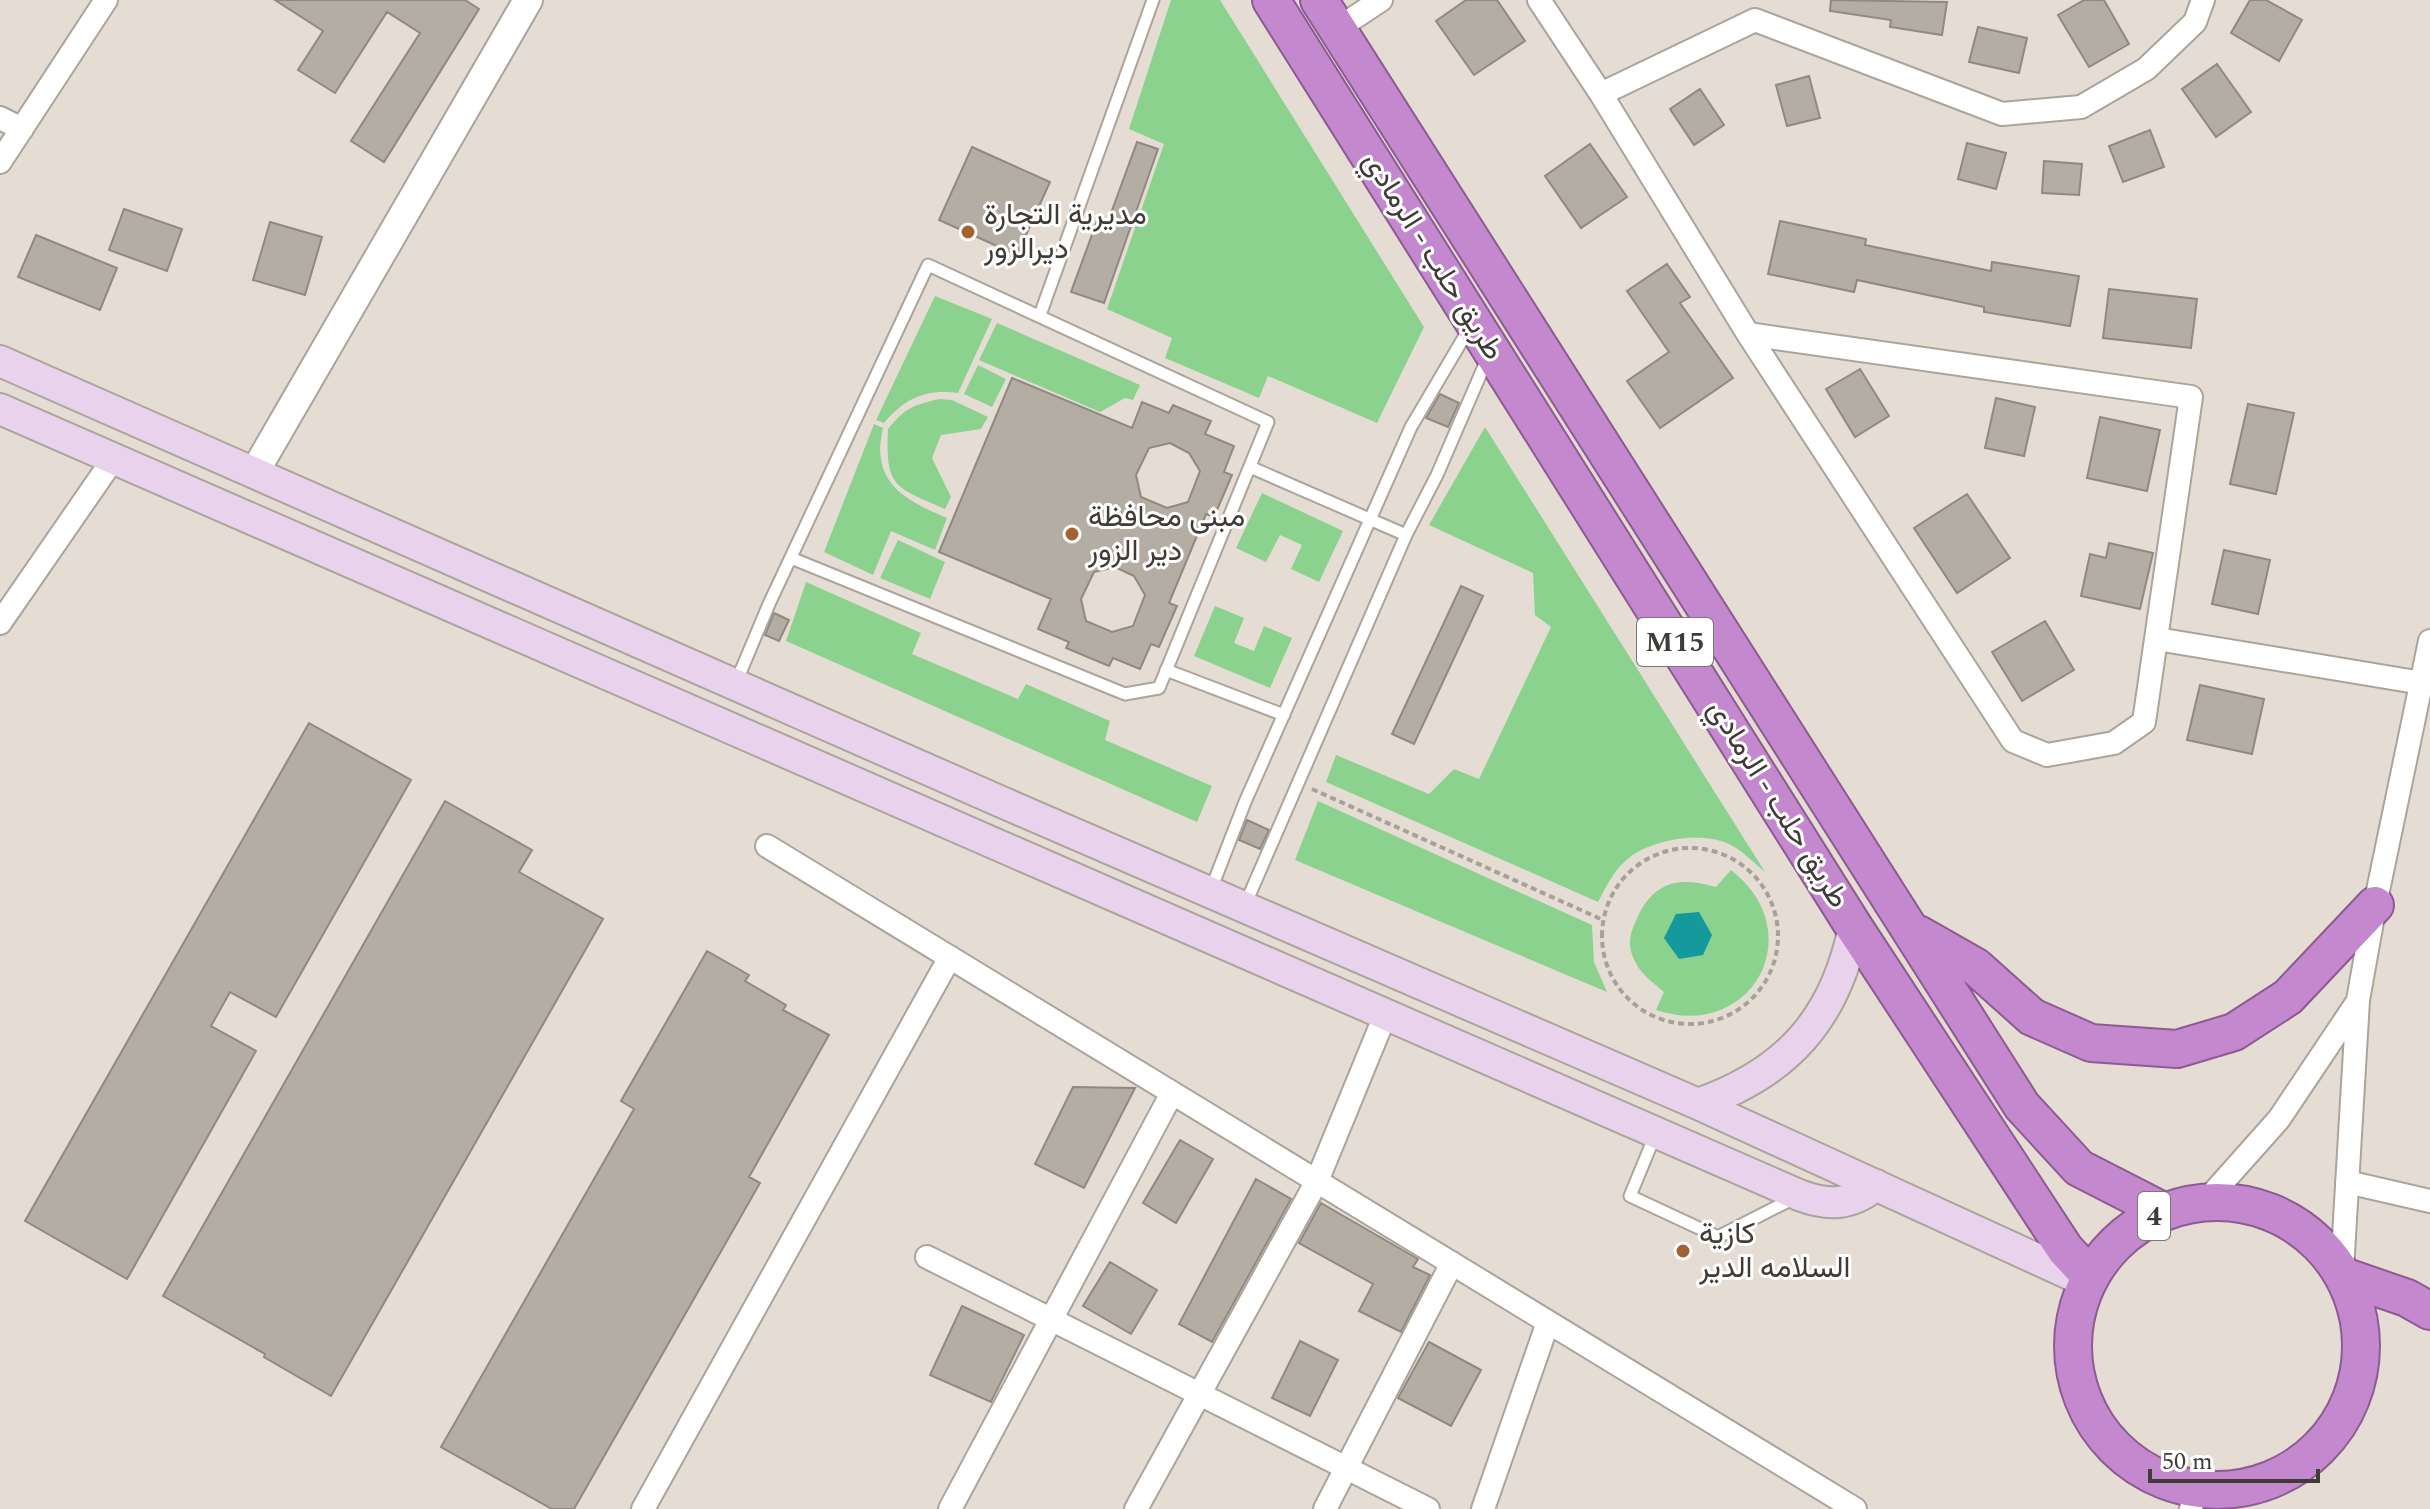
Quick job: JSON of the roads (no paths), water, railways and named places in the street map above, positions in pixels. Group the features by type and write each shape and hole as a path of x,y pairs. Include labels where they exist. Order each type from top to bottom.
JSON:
{"highway":[{"name":"طريق حلب - الرمادي","path":"1271,0 1854,927 2065,1249 2088,1279"},
{"name":"طريق حلب - الرمادي","path":"1328,14 1914,931 2022,1106 2079,1168 2163,1211"},
{"path":"1914,931 1976,967 2032,1017 2091,1043 2177,1049 2234,1032 2288,997 2375,905"},
{"name":"4","path":"2206,1201 2246,1204 2284,1216 2317,1240 2344,1274 2360,1314 2363,1352 2356,1390 2339,1425 2313,1454 2281,1476 2257,1498 2193,1499 2125,1458 2099,1430 2081,1396 2073,1358 2074,1319 2088,1279 2109,1249 2134,1227 2163,1211 2206,1201"},
{"path":"2344,1274 2407,1298 2430,1311"}],"main road":[{"path":"0,361 1698,1104 2088,1279"},
{"path":"0,409 1799,1195 1821,1204 1836,1204 1864,1195 1876,1185"},
{"path":"1698,1104 1755,1079 1781,1061 1803,1039 1837,987 1848,957 1854,927"}],"street":[{"path":"0,162 106,0"},
{"path":"254,473 528,0"},
{"path":"1328,14 1381,0"},
{"path":"1539,0 1601,94 1748,334 2013,741 2047,755 2114,743 2144,722 2191,397 1748,334"},
{"path":"1601,94 1755,20 2002,114 2081,107 2146,69 2195,22 2203,0"},
{"path":"0,118 22,129"},
{"path":"0,623 114,458"},
{"path":"2157,639 2422,683"},
{"path":"2344,1274 2358,1000 2430,641"},
{"path":"767,846 1855,1509"},
{"path":"643,1509 950,957"},
{"path":"2206,1201 2279,1119 2358,1000"},
{"path":"1136,1509 1317,1181 1386,1013"},
{"path":"950,1509 1172,1093"},
{"path":"2347,1182 2430,1201"},
{"path":"927,1257 1428,1509"},
{"path":"1325,1509 1452,1263"},
{"path":"1483,1509 1548,1322"}],"lane":[{"path":"1040,315 1153,0"},
{"path":"735,685 791,558 928,265 1268,422 1159,688 1125,694 791,558"},
{"path":"1210,893 1245,802 1411,427 1482,335"},
{"path":"1244,907 1406,535 1437,475 1482,335"},
{"path":"1250,467 1406,535"},
{"path":"1166,670 1284,715"},
{"path":"1656,1132 1630,1196 1718,1237 1799,1195"}],"water":[{"path":"1699,912 1712,935 1703,955 1679,959 1664,938 1676,914"}],"place":[{"name":"مديرية التجارة ديرالزور","path":"968,232"},
{"name":"مبنى محافظة دير الزور","path":"1072,534"},
{"name":"كازية السلامه الدير","path":"1683,1251"}]}
